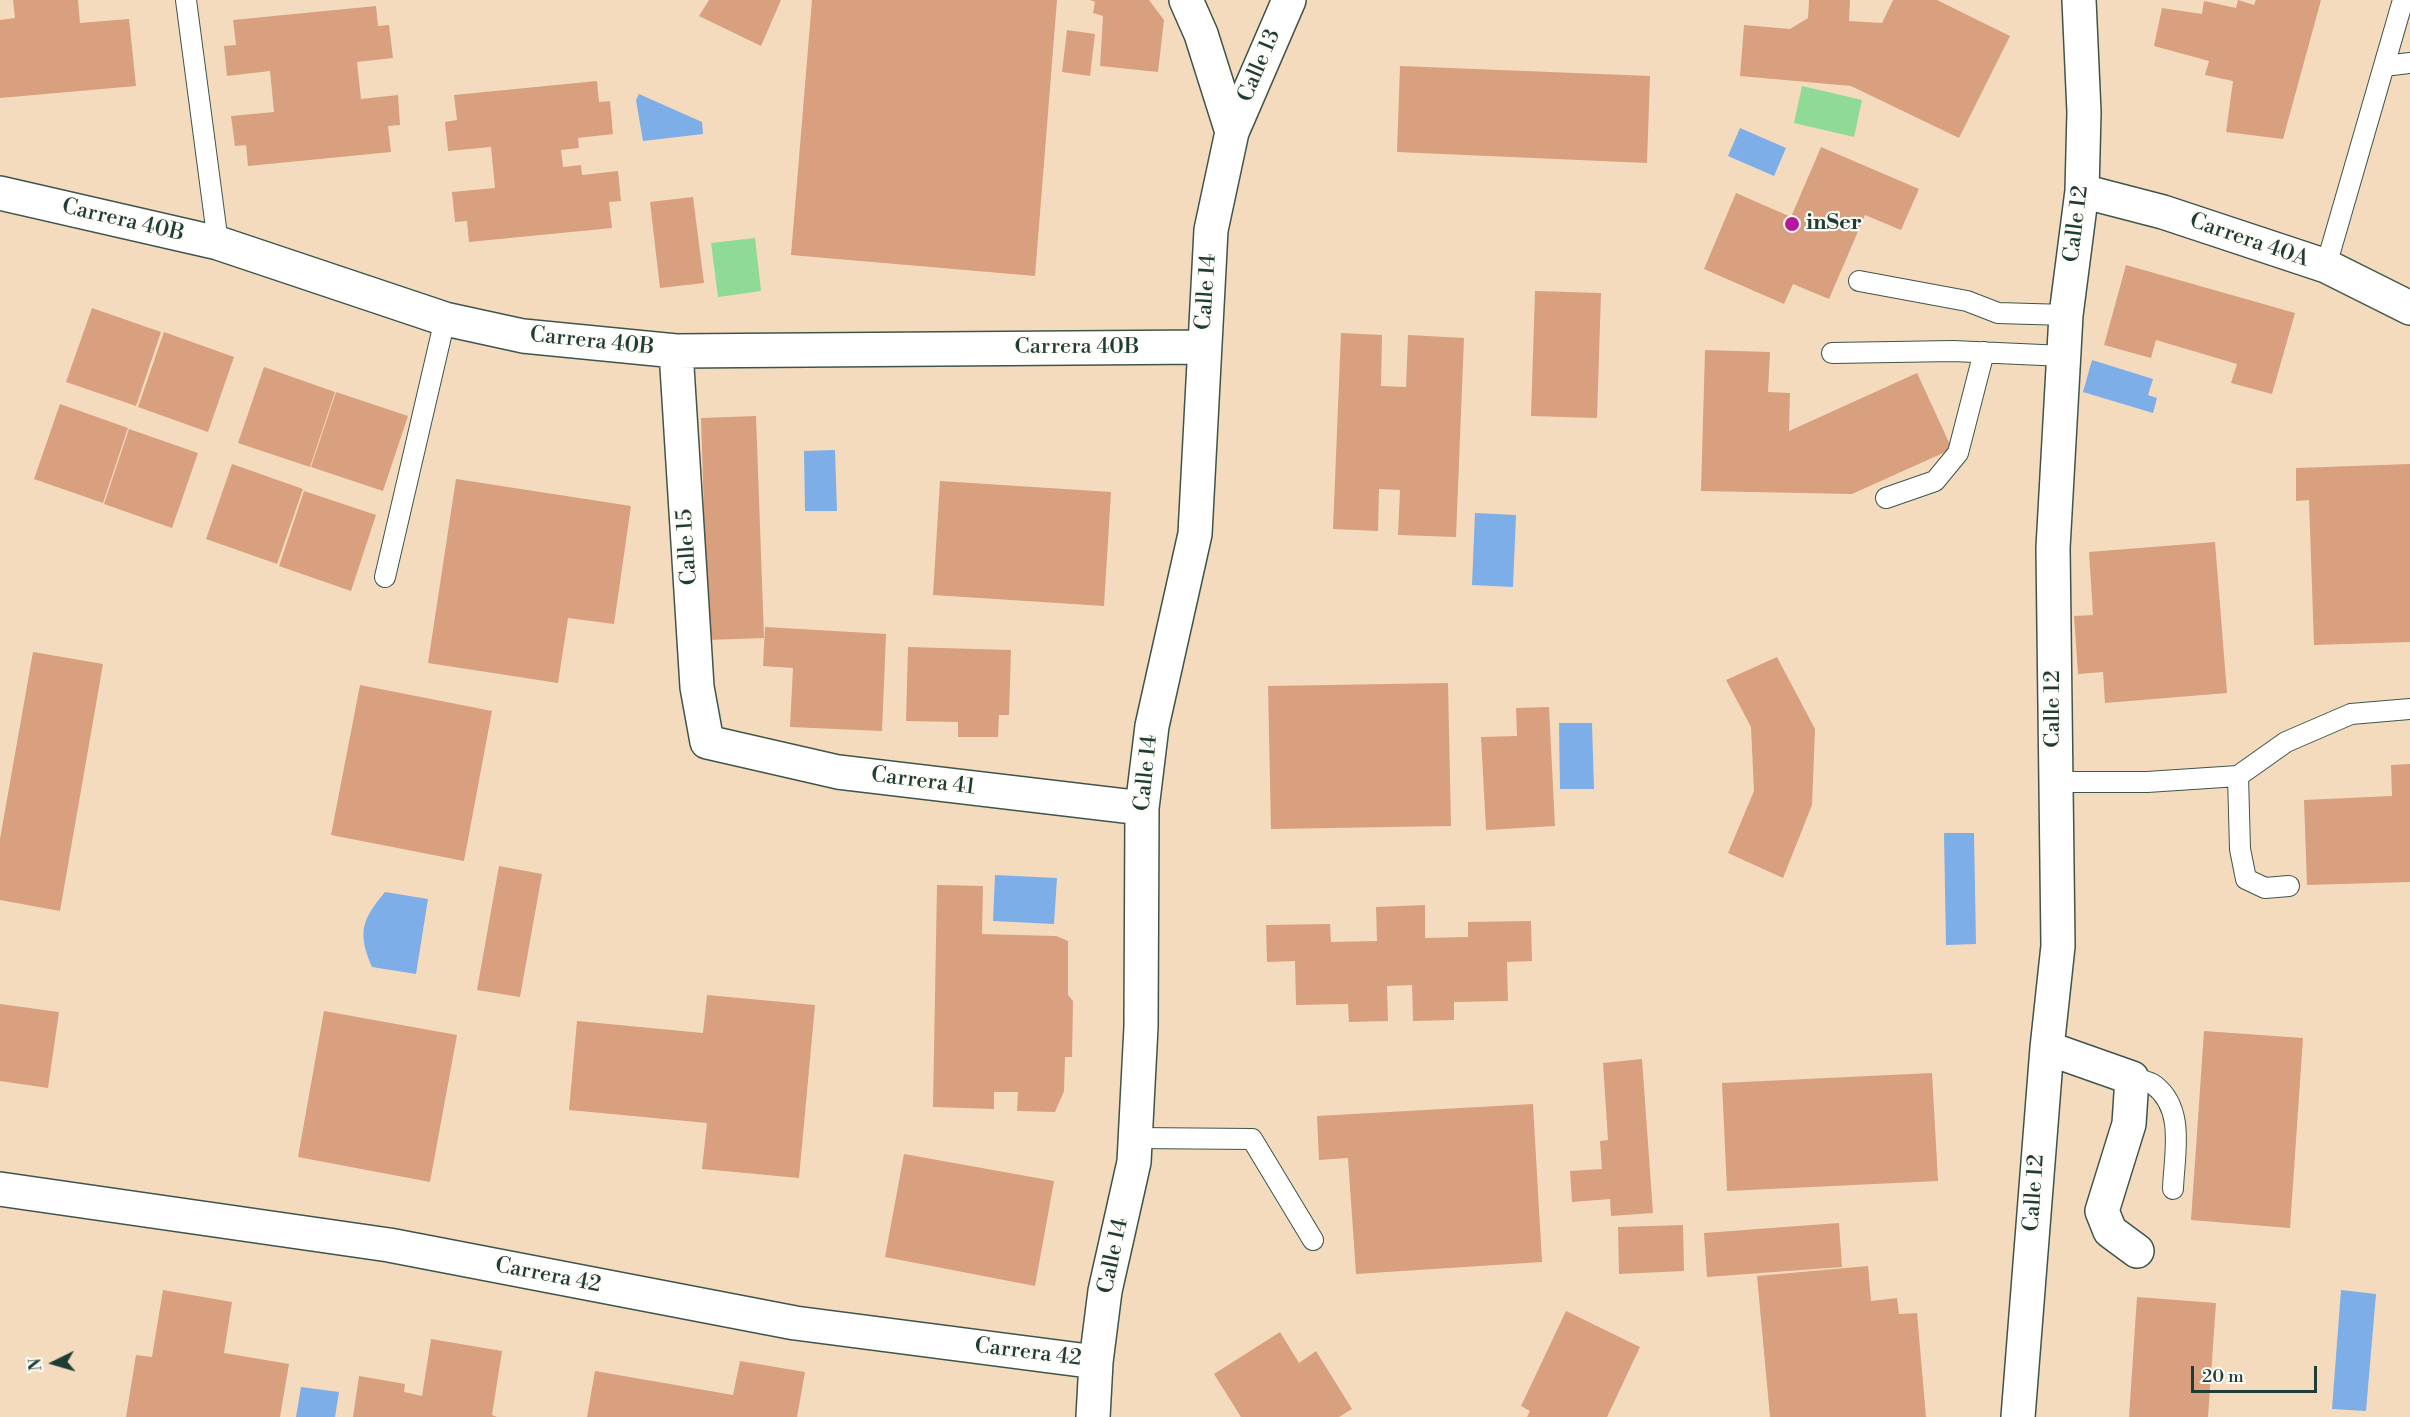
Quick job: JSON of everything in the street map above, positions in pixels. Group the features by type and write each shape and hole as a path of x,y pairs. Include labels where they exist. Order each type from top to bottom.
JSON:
{"street":[{"path":"1186,0 1202,34 1232,132"},
{"name":"Calle 13","path":"1232,132 1289,0"},
{"name":"Calle 12","path":"2018,1417 2047,1048 2058,946 2054,782 2053,548 2066,315 2082,191 2084,112 2079,0"},
{"name":"Calle 14","path":"1093,1417 1096,1362 1105,1291 1134,1162 1136,1138 1141,1027 1142,808 1152,726 1195,534 1211,230 1232,132"},
{"name":"Carrera 40A","path":"2082,191 2163,212 2326,266 2410,308"},
{"name":"Carrera 40B","path":"0,193 218,243 444,319 523,336 676,351 1204,347"},
{"name":"Calle 15","path":"676,351 698,687 707,742"},
{"name":"Carrera 41","path":"707,742 838,772 1142,808"},
{"path":"2047,1048 2132,1078 2129,1124 2102,1211 2110,1231 2137,1251"},
{"name":"Carrera 42","path":"0,1189 389,1245 795,1323 1096,1362"}],"lane":[{"path":"186,0 218,243"},
{"path":"2326,266 2403,0"},
{"path":"2384,66 2410,63"},
{"path":"1859,281 1967,301 1998,313 2066,315"},
{"path":"385,577 444,319"},
{"path":"1832,353 1984,352 2064,356"},
{"path":"1886,498 1935,482 1958,453 1984,352"},
{"path":"2054,782 2146,782 2238,776 2286,742 2351,714 2410,709"},
{"path":"2238,776 2240,849 2247,879 2265,888 2289,886"},
{"path":"2132,1078 2153,1084 2170,1103 2176,1123 2173,1189"},
{"path":"1136,1138 1252,1139 1313,1240"}],"green space":[{"path":"1802,86 1862,100 1854,137 1794,123"},
{"path":"755,238 761,291 718,297 711,243"}],"water":[{"path":"639,94 702,122 703,134 643,141 636,100"},
{"path":"1740,128 1786,148 1774,176 1728,156"},
{"path":"2092,360 2153,379 2148,395 2157,398 2153,413 2083,392"},
{"path":"835,450 837,511 805,511 804,451"},
{"path":"1475,513 1516,515 1513,587 1472,585"},
{"path":"1559,723 1592,723 1594,789 1560,789"},
{"path":"1944,833 1974,833 1976,944 1946,945"},
{"path":"995,875 1057,878 1054,924 993,921"},
{"path":"385,892 428,899 416,974 372,967 367,955 363,935 364,927 371,911"},
{"path":"2341,1290 2376,1294 2366,1411 2332,1409"},
{"path":"301,1387 339,1392 335,1417 296,1417"}],"building":[{"path":"13,0 78,0 80,23 129,19 136,86 0,98 0,20 15,18"},
{"path":"709,0 781,0 761,46 699,16"},
{"path":"812,0 1057,0 1035,276 791,255"},
{"path":"1090,0 1149,0 1164,20 1158,72 1100,66 1103,16 1093,13 1095,2"},
{"path":"1809,0 1850,0 1849,21 1882,23 1893,0 1937,0 2010,36 1959,138 1851,86 1740,76 1744,25 1790,29 1808,18"},
{"path":"2238,0 2254,5 2256,0 2321,0 2283,139 2226,132 2233,81 2205,75 2209,61 2154,46 2162,8 2202,14 2204,1 2236,8"},
{"path":"376,6 378,26 389,25 393,58 357,62 361,99 398,95 400,125 388,126 391,152 248,166 246,145 235,146 231,116 274,112 270,71 227,76 224,46 236,45 233,20"},
{"path":"1067,30 1095,34 1090,76 1062,72"},
{"path":"1400,66 1650,76 1647,163 1397,152"},
{"path":"597,81 599,102 610,101 613,134 578,138 579,148 561,150 563,167 581,165 582,175 618,171 621,201 609,202 612,228 469,242 467,221 455,222 452,192 495,188 491,147 448,151 445,122 457,120 454,95"},
{"name":"inSer","path":"1821,147 1919,189 1901,230 1865,215 1829,299 1793,284 1784,304 1704,269 1736,193 1791,217"},
{"path":"693,197 704,283 660,288 650,202"},
{"path":"2126,265 2295,313 2272,394 2231,383 2237,364 2156,340 2151,358 2104,345"},
{"path":"1535,291 1601,293 1597,418 1531,416"},
{"path":"92,308 161,332 136,406 66,382"},
{"path":"164,332 234,357 208,432 138,407"},
{"path":"1341,333 1382,335 1381,386 1406,387 1408,335 1464,338 1456,537 1398,535 1400,490 1379,489 1378,531 1333,529"},
{"path":"1705,350 1770,352 1768,392 1790,393 1789,431 1917,373 1952,449 1852,494 1701,491"},
{"path":"264,367 335,392 310,467 238,443"},
{"path":"336,392 408,416 383,491 311,467"},
{"path":"60,404 128,428 103,503 34,479"},
{"path":"756,416 764,638 708,640 701,418"},
{"path":"129,429 198,453 172,528 104,504"},
{"path":"232,464 303,489 277,564 206,539"},
{"path":"2410,464 2410,642 2314,645 2309,500 2296,501 2296,468"},
{"path":"456,479 631,506 614,624 568,618 558,683 428,663"},
{"path":"940,481 1111,492 1104,606 933,595"},
{"path":"304,491 376,515 351,591 279,566"},
{"path":"2215,542 2227,693 2105,703 2103,672 2078,674 2074,616 2093,615 2089,552"},
{"path":"765,627 886,634 882,731 790,727 793,668 763,666"},
{"path":"908,647 1011,650 1009,715 999,715 998,737 958,737 958,722 906,721"},
{"path":"33,652 103,664 60,911 0,900 0,839"},
{"path":"1777,657 1815,729 1812,805 1783,878 1728,853 1754,791 1751,727 1726,680"},
{"path":"1448,683 1451,826 1271,829 1268,686"},
{"path":"360,685 492,711 464,861 331,835"},
{"path":"1549,707 1555,826 1486,830 1481,737 1517,736 1516,708"},
{"path":"2410,764 2410,882 2307,885 2304,800 2392,796 2391,765"},
{"path":"499,866 542,874 520,997 477,990"},
{"path":"937,885 983,886 982,934 1056,936 1068,941 1068,995 1073,1001 1072,1057 1065,1057 1064,1091 1055,1112 1017,1111 1018,1092 994,1092 994,1109 933,1107"},
{"path":"1425,905 1425,938 1468,937 1468,922 1531,921 1532,961 1507,962 1508,1001 1454,1002 1454,1020 1413,1021 1412,985 1387,986 1388,1021 1349,1022 1348,1004 1296,1005 1295,961 1267,962 1266,925 1330,924 1331,942 1377,941 1376,907"},
{"path":"707,995 815,1005 799,1178 702,1169 707,1123 569,1110 577,1021 703,1033"},
{"path":"0,1004 59,1012 48,1088 0,1081"},
{"path":"324,1011 457,1035 430,1182 298,1157"},
{"path":"2204,1031 2303,1038 2290,1228 2191,1220"},
{"path":"1642,1059 1653,1213 1611,1216 1610,1199 1572,1202 1570,1171 1602,1169 1600,1141 1608,1140 1603,1063"},
{"path":"1932,1073 1938,1181 1727,1191 1722,1083"},
{"path":"1533,1104 1542,1262 1356,1274 1348,1158 1319,1160 1317,1116"},
{"path":"904,1154 1054,1181 1035,1286 885,1257"},
{"path":"1839,1223 1842,1267 1707,1277 1704,1233"},
{"path":"1683,1225 1684,1271 1619,1274 1618,1227"},
{"path":"1868,1266 1871,1301 1897,1298 1899,1314 1917,1313 1926,1417 1770,1417 1757,1276"},
{"path":"163,1290 232,1302 224,1353 289,1364 280,1417 126,1417 136,1355 152,1357"},
{"path":"2137,1297 2216,1303 2208,1417 2129,1417"},
{"path":"1566,1311 1640,1347 1607,1417 1527,1417 1530,1411 1521,1406"},
{"path":"1280,1332 1299,1363 1316,1351 1352,1409 1339,1417 1241,1417 1214,1374"},
{"path":"431,1339 502,1351 492,1415 497,1417 353,1417 359,1376 405,1384 404,1392 422,1396"},
{"path":"740,1361 805,1372 797,1417 587,1417 595,1371 733,1395"}],"place":[{"name":"inSer","path":"1792,224"}]}
